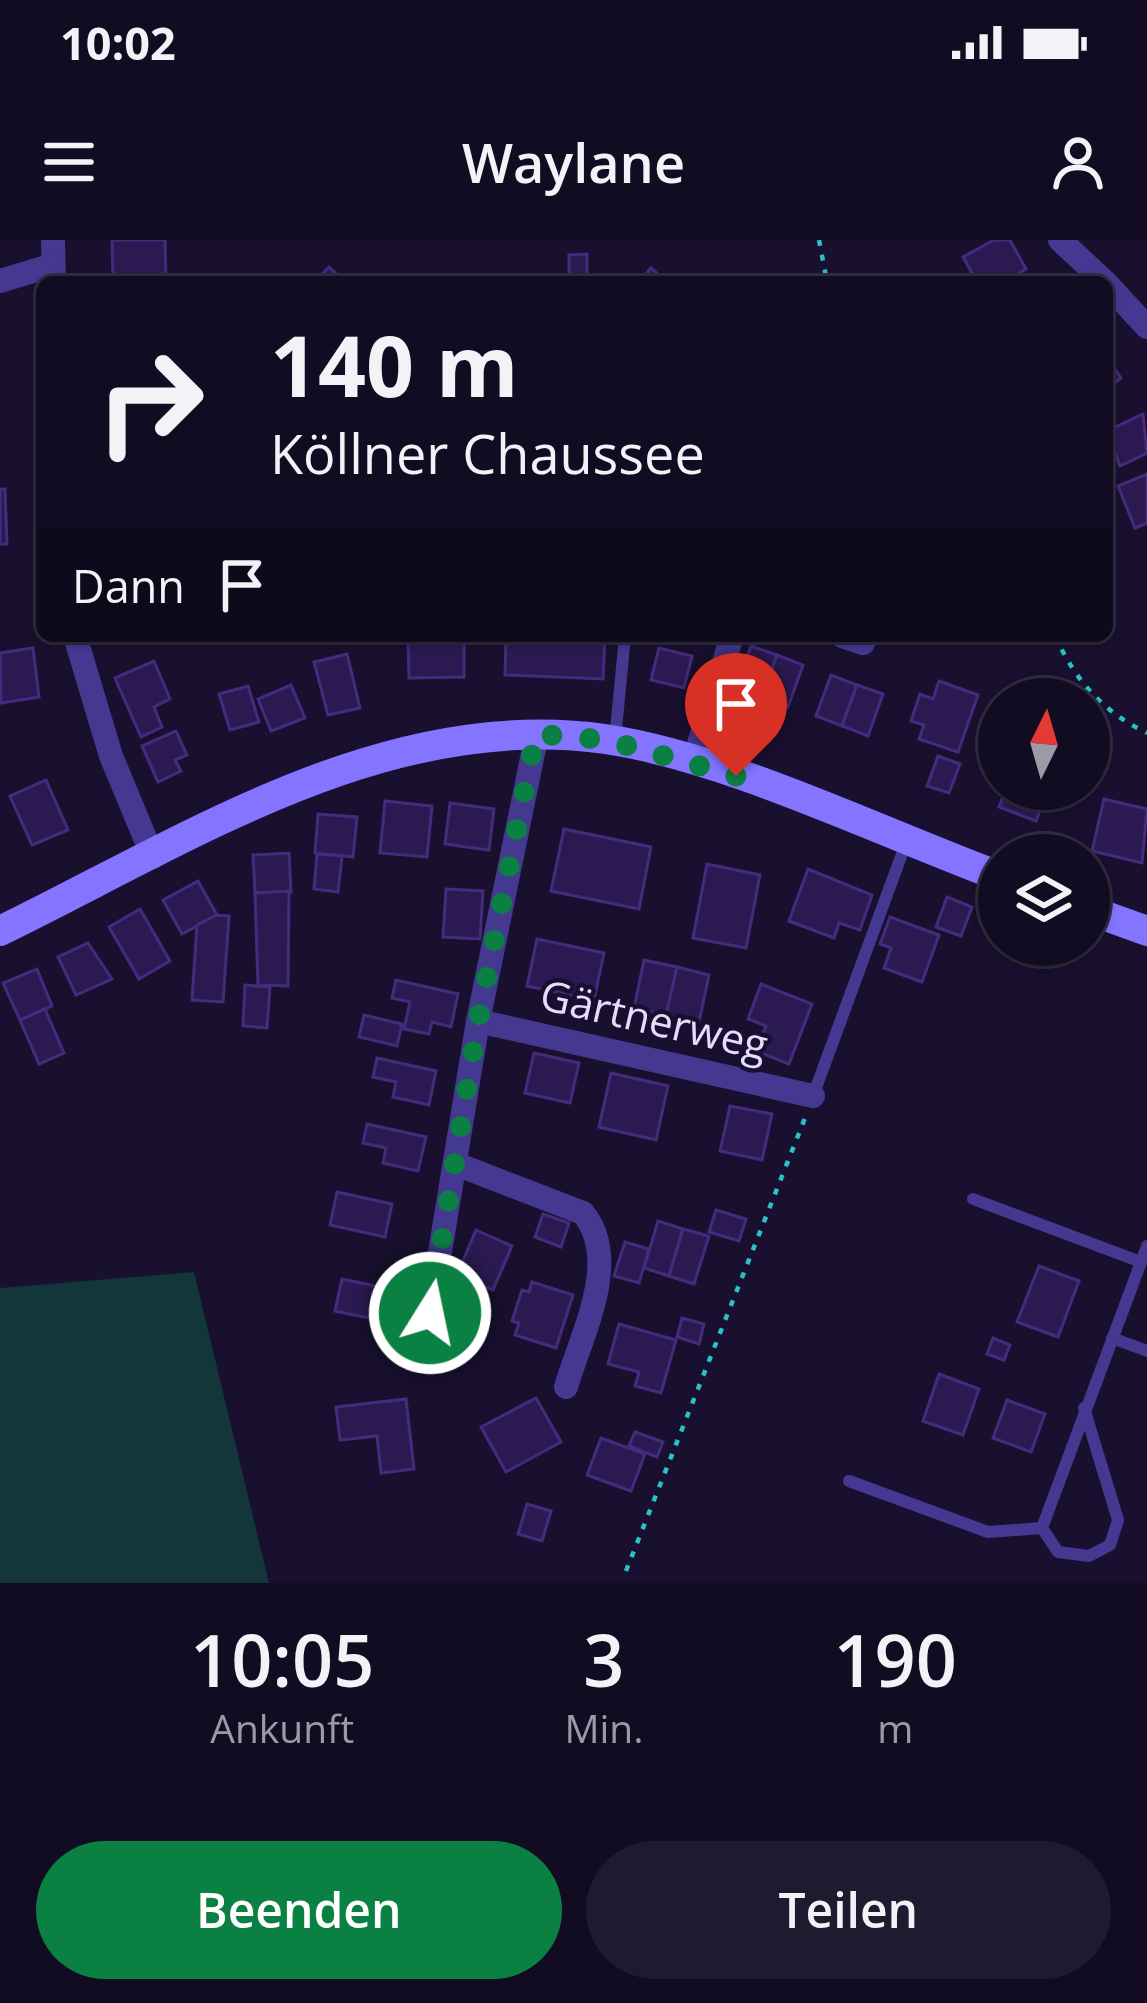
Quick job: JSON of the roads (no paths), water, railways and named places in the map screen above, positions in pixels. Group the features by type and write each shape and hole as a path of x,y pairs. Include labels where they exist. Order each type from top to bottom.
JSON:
{"street":[{"path":"1060,240 1099,276"},
{"path":"0,281 53,262"},
{"path":"1113,291 1147,327"},
{"path":"77,642 111,756 153,857"},
{"path":"694,760 730,642"},
{"path":"430,1313 478,1021 536,734"},
{"path":"0,932 260,800 354,766 448,744 536,734 615,742 694,760 978,868"},
{"path":"1110,918 1147,931"},
{"name":"Gärtnerweg","path":"478,1021 813,1096"},
{"path":"457,1164 583,1213 597,1230 602,1252 598,1275 566,1387"}],"lane":[{"path":"615,742 624,642"},
{"path":"813,1096 907,842"},
{"path":"973,1199 1141,1262"},
{"path":"1042,1528 1147,1246"},
{"path":"1112,1337 1147,1351"},
{"path":"1042,1528 1058,1552 1089,1556 1110,1545 1118,1520 1084,1408"},
{"path":"849,1481 988,1532 1042,1528"}]}
